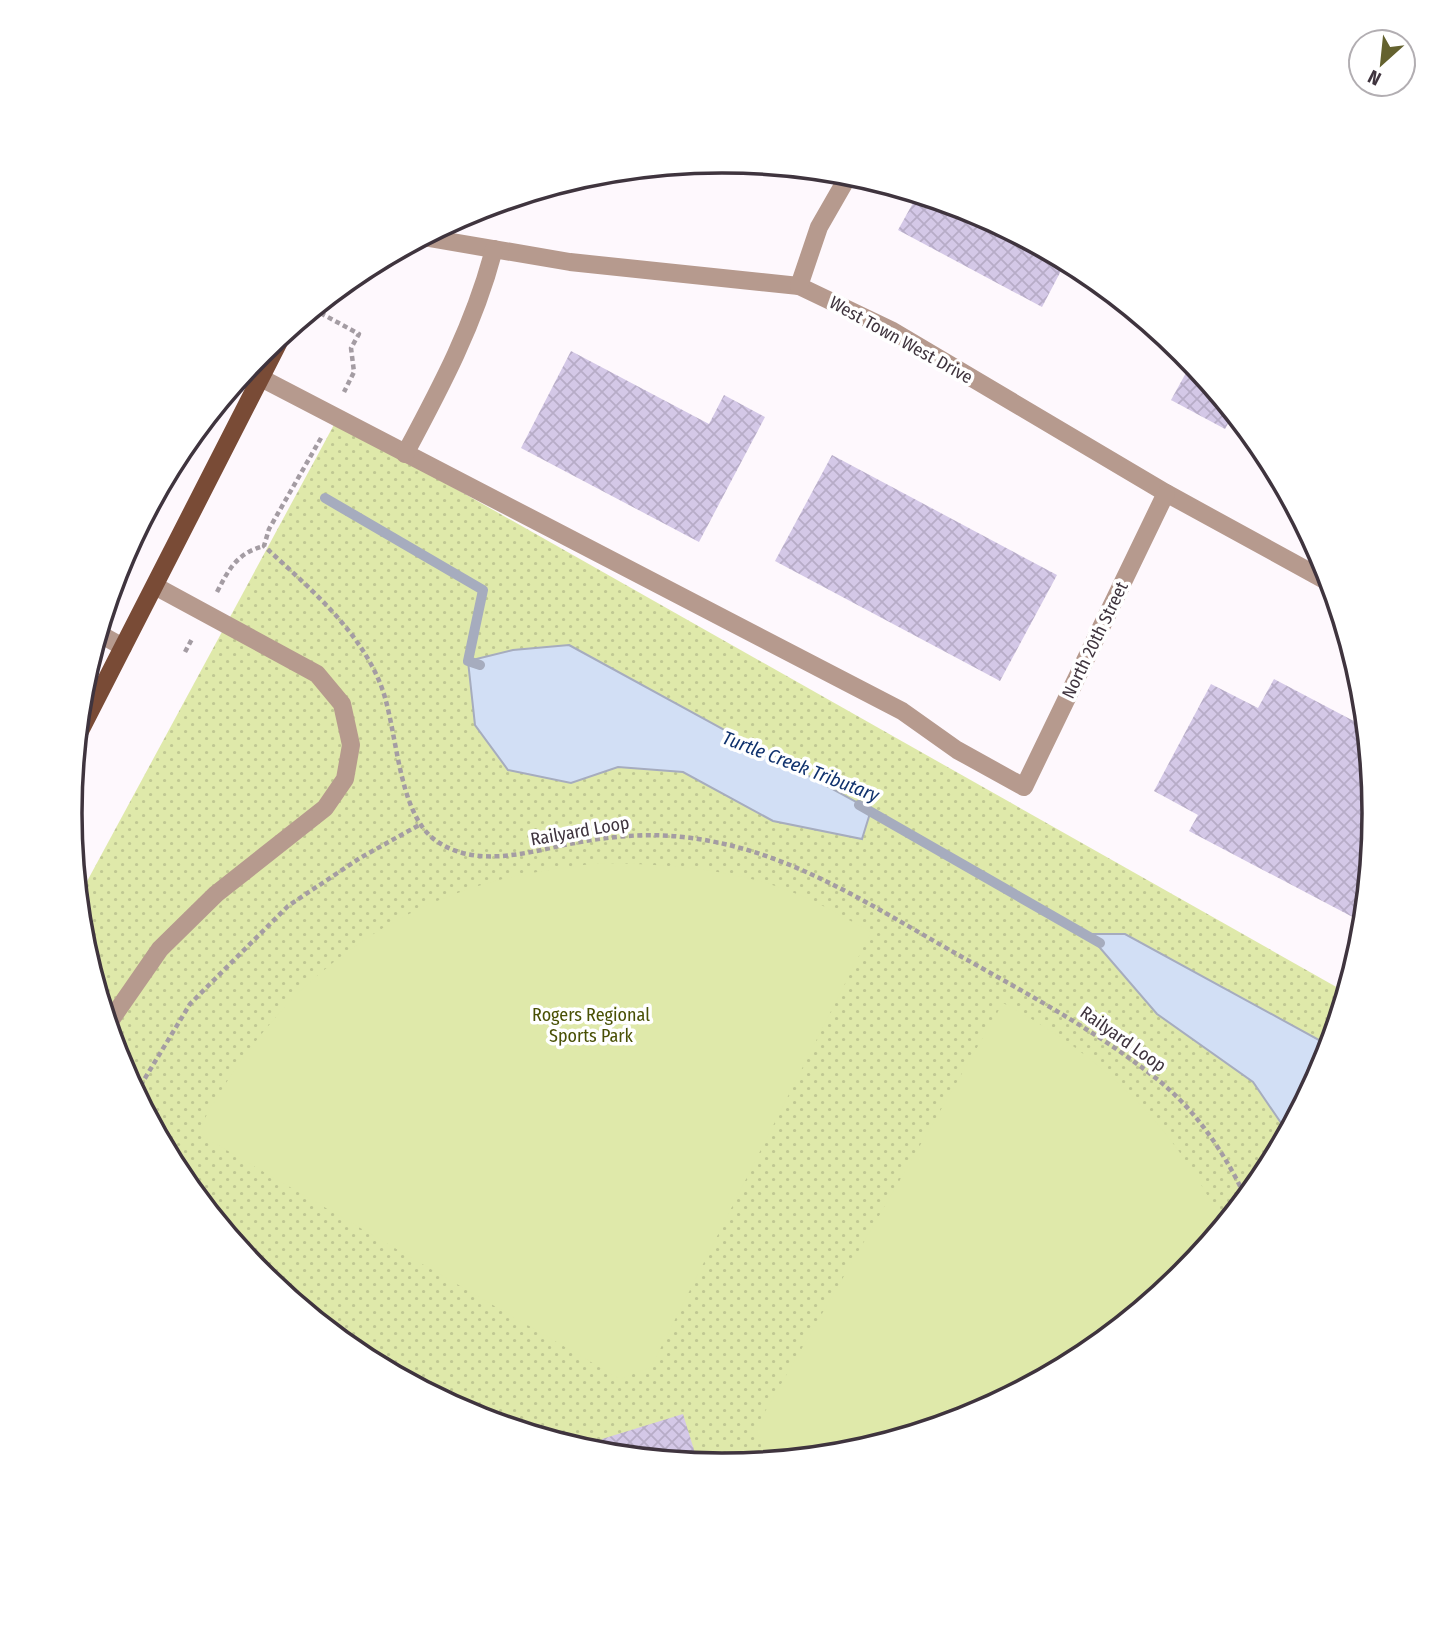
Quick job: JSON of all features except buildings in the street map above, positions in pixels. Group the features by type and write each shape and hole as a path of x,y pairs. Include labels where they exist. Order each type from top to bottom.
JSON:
{"main road":[{"path":"91,710 270,360"}],"street":[{"path":"799,286 819,227 843,184"},
{"name":"West Town West Drive","path":"438,240 570,262 799,286 891,330 1166,493 1317,576"},
{"path":"261,378 405,454 459,354 482,296 494,249"},
{"name":"North 20th Street","path":"405,454 901,711 957,750 1024,787 1166,493"},
{"path":"115,1014 160,949 178,931 216,894 325,808 345,779 351,745 342,704 317,674 155,586"},
{"path":"107,638 124,647"}],"path":[{"path":"230,568 244,551 264,546 269,529 354,372 352,348 359,334 322,314"},
{"name":"Railyard Loop","path":"264,546 317,595 359,643 381,684 409,799 421,824 435,839 460,851 489,856 526,854 634,834 682,837 731,845 820,876 1052,1007 1155,1077 1208,1129 1241,1188"},
{"path":"142,1083 190,1004 288,906 360,858 421,824"}],"green space":[{"name":"Rogers Regional Sports Park","path":"336,421 1338,988 1329,1019 1297,1096 1255,1169 1204,1235 1175,1266 1112,1321 1078,1345 1043,1367 968,1405 888,1431 806,1448 764,1452 681,1452 598,1441 557,1431 477,1405 402,1367 367,1345 333,1321 270,1266 241,1235 190,1169 148,1096 116,1019 104,979 87,882"},
{"path":"599,863 706,870 758,881 809,899 871,932 651,1367 620,1379 197,1133 220,1092 275,1018 306,986 378,931 419,909 480,885 530,873"},
{"path":"1003,1003 1073,1046 1132,1096 1182,1156 1219,1217 1175,1266 1112,1321 1043,1367 968,1405 888,1431 806,1448 763,1452 756,1427"}],"water":[{"path":"569,645 871,810 862,839 773,821 683,772 618,767 571,783 508,770 475,725 468,661 513,650"},
{"path":"1088,934 1125,934 1321,1041 1282,1124 1253,1082 1157,1014"}],"waterway":[{"name":"Turtle Creek Tributary","path":"325,498 483,590 468,661 480,665"},
{"name":"Turtle Creek Tributary","path":"859,805 1100,943"}]}
